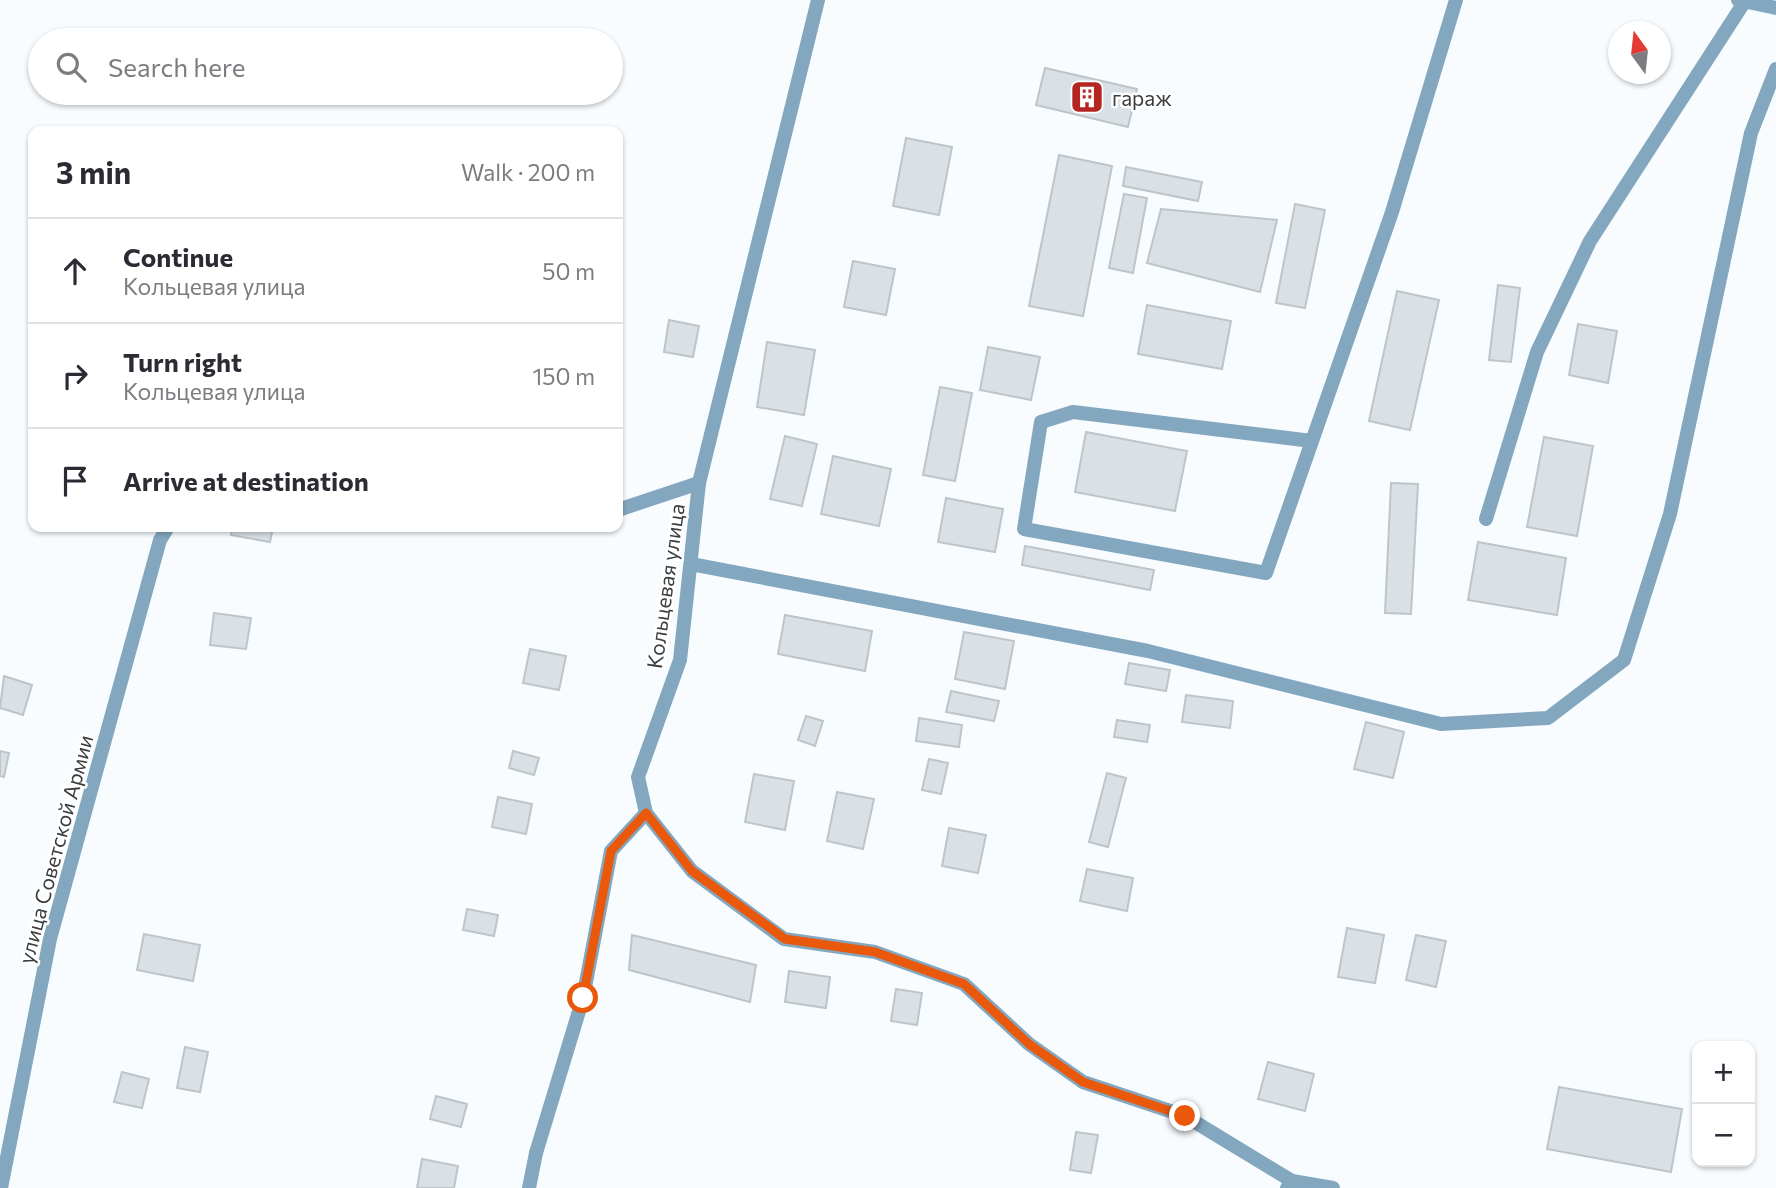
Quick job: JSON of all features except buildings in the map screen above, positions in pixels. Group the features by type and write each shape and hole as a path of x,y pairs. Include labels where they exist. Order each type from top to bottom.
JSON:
{"street":[{"name":"Кольцевая улица","path":"818,0 699,483 680,660 638,777 646,813 692,871 785,939 875,952 964,984 1029,1044 1083,1082 1185,1116 1289,1185"},
{"path":"1312,441 1073,412 1041,422 1024,529 1266,573 1392,212 1456,0"},
{"path":"1486,519 1536,352 1590,241 1741,1 1776,8"},
{"path":"691,564 1147,651 1441,724 1548,718 1623,660 1670,514 1751,132 1776,69"},
{"path":"623,508 699,483"},
{"name":"улица Советской Армии","path":"1,1188 50,939 160,540 165,532"},
{"path":"529,1188 536,1153 583,998 611,851 646,813"},
{"path":"1289,1185 1333,1188"}],"place":[{"name":"гараж","path":"1087,97"}],"route":[{"path":"583,998 611,851 646,813 692,871 785,939 875,952 964,984 1029,1044 1083,1082 1185,1116"}]}
